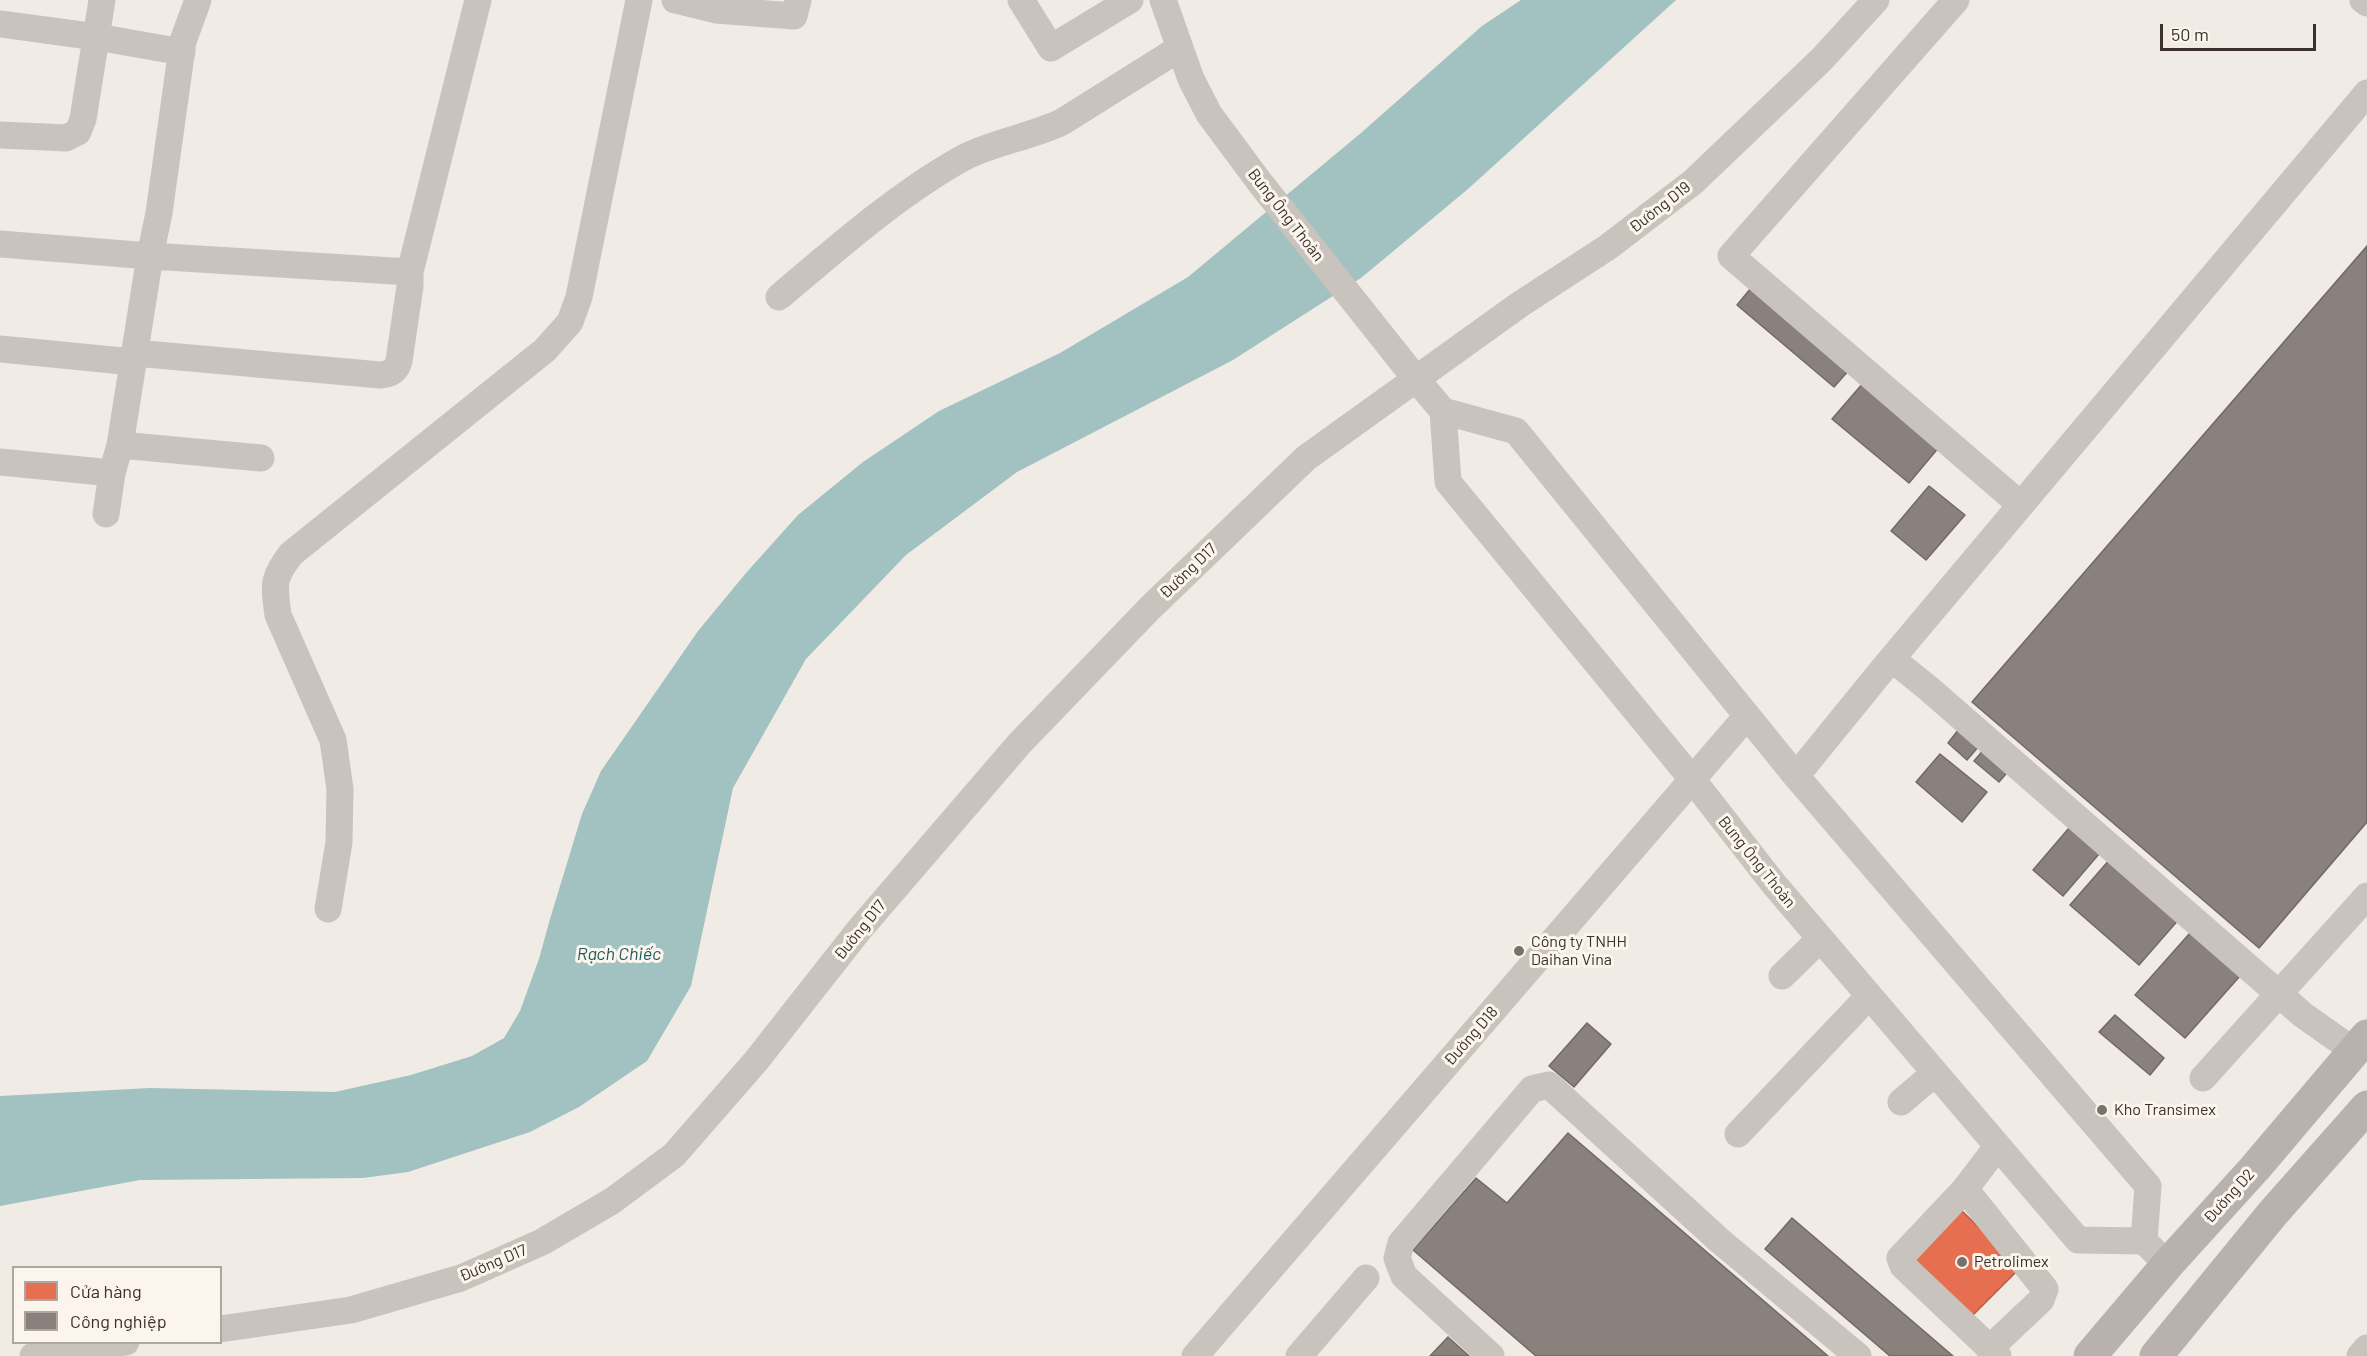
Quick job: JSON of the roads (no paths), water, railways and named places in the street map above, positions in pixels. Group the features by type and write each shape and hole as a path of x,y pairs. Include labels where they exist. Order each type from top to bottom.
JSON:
{"main road":[{"name":"Đường D2","path":"2090,1356 2168,1264 2255,1168 2360,1043"},
{"path":"2156,1356 2273,1213 2367,1107"},
{"path":"2273,1213 2308,1194 2367,1129"},
{"path":"2168,1264 2204,1296"}],"street":[{"path":"0,135 66,138 78,132 83,119 102,0"},
{"path":"106,514 112,473 120,445 159,213 183,40 198,0"},
{"path":"0,349 381,375 397,370 411,286 410,272 478,0"},
{"path":"328,909 339,842 340,789 333,740 278,615 275,596 276,573 291,554 545,350 570,322 579,297 639,0"},
{"path":"675,0 716,10 794,16 798,0"},
{"path":"1021,0 1051,48 1130,0"},
{"name":"Bưng Ông Thoàn","path":"1163,0 1191,79 1209,114 1261,184 1443,411 1448,482 1692,779 1773,883 2078,1240 2144,1241"},
{"name":"Đường D19","path":"1416,379 1519,305 1608,247 1693,182 1822,59 1876,0"},
{"path":"1956,0 1731,256 2021,506"},
{"path":"2363,0 2367,3"},
{"path":"0,24 97,37 182,52"},
{"path":"779,297 866,224 964,157 1042,132 1062,122 1180,48"},
{"path":"1796,776 2367,93"},
{"path":"0,244 410,272"},
{"name":"Đường D17","path":"222,1329 351,1310 461,1278 552,1236 612,1201 674,1155 756,1060 859,930 1035,727 1150,608 1306,458 1416,379"},
{"path":"1443,411 1516,431 1796,776 2148,1186 2144,1241 2168,1264"},
{"path":"120,445 261,458"},
{"path":"0,462 112,473"},
{"path":"1892,659 2303,1015 2360,1043"},
{"name":"Đường D18","path":"1195,1356 1747,716"},
{"path":"2203,1078 2367,896"},
{"path":"1782,976 1820,939"},
{"path":"1738,1134 1869,996"},
{"path":"1901,1102 1935,1073"},
{"path":"1491,1356 1404,1276 1397,1258 1401,1243 1532,1089 1549,1085 1720,1241 1858,1356"},
{"path":"1965,1189 2045,1289 2041,1299 1993,1352 1903,1266 1900,1258 1965,1189 1997,1147"},
{"path":"1299,1356 1366,1278"},
{"path":"33,1356 113,1344"},
{"path":"2360,1356 2367,1348"}],"water":[{"name":"Rạch Chiếc","path":"1521,0 1676,0 1468,189 1361,278 1233,360 1017,472 906,555 806,659 733,788 691,986 647,1061 579,1107 530,1132 408,1172 363,1178 140,1180 0,1206 0,1096 150,1088 335,1092 411,1075 472,1056 504,1038 520,1011 539,959 582,814 601,771 698,631 798,515 863,462 939,411 1060,353 1188,277 1361,133 1482,26"}],"place":[{"name":"Công ty TNHH Daihan Vina","path":"1519,951"},
{"name":"Kho Transimex","path":"2102,1110"},
{"name":"Petrolimex","path":"1962,1262"}]}
